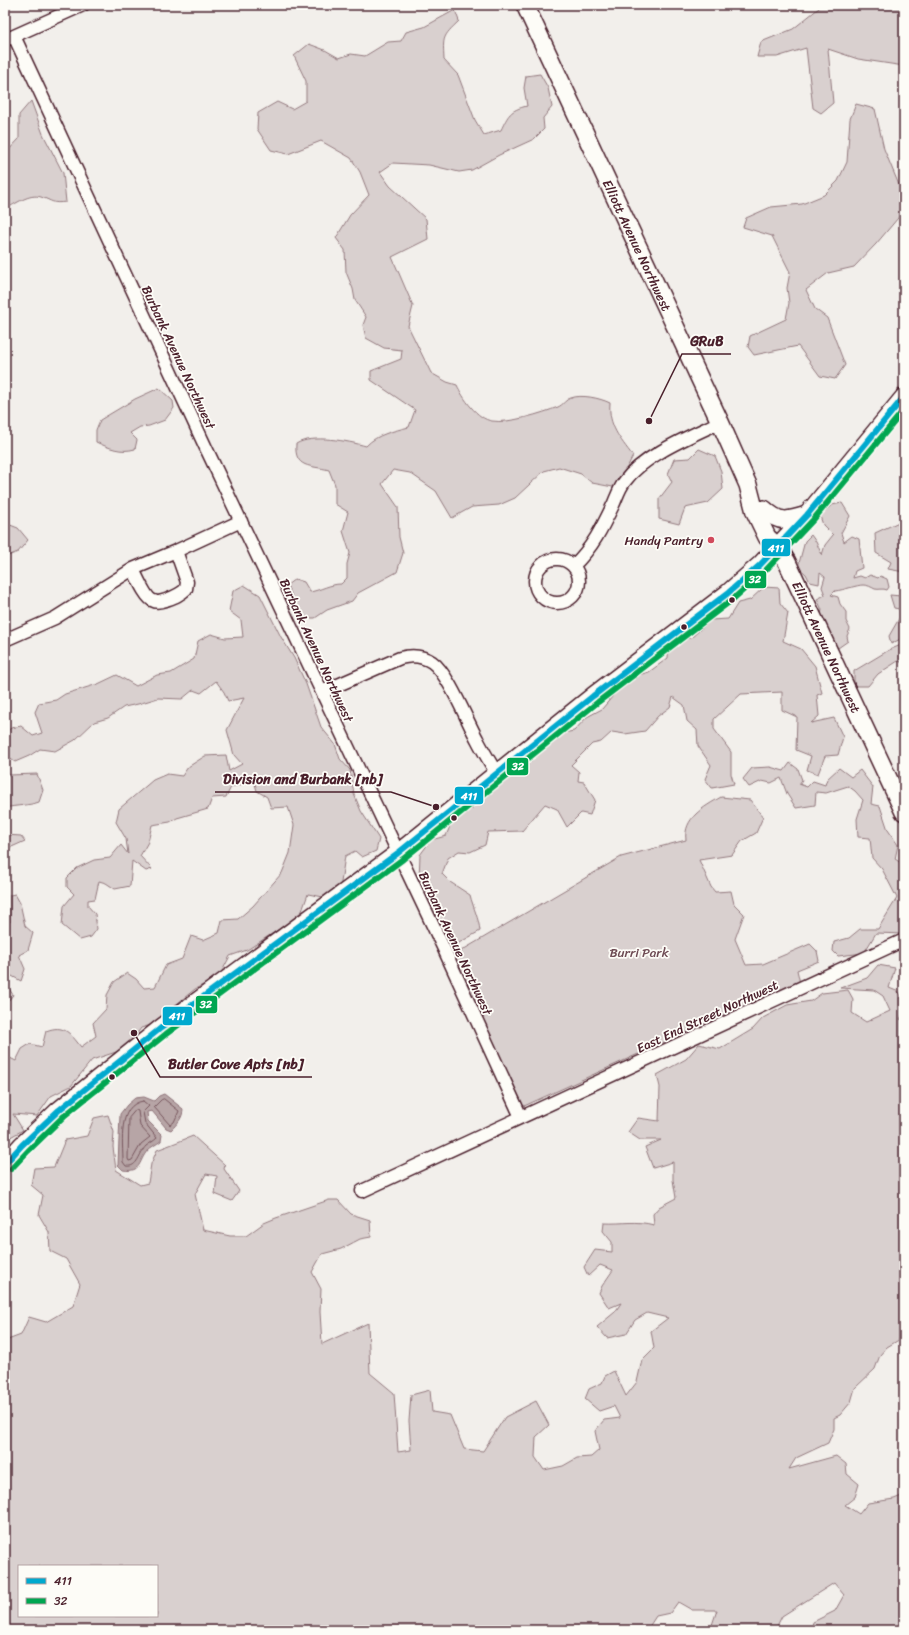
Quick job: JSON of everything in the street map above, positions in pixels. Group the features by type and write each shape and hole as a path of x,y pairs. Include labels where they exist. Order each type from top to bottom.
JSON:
{"street":[{"path":"10,38 83,5"},
{"name":"Elliott Avenue Northwest","path":"525,5 720,422 748,485 755,512 767,537 779,545"},
{"name":"Burbank Avenue Northwest","path":"10,38 322,692 521,1117"},
{"path":"5,1164 22,1145 59,1110 161,1028 398,853 593,696 728,593 779,545 807,515 904,397"},
{"path":"572,566 585,555 598,536 625,481 635,471 645,462 720,422"},
{"name":"Elliott Avenue Northwest","path":"748,485 764,509 779,545 904,812"},
{"path":"764,509 773,517 787,521 807,515"},
{"path":"5,640 55,618 133,569 241,521"},
{"path":"133,569 148,598 154,602 161,602 170,599 181,594 186,589 186,582 176,551"},
{"path":"322,692 400,658 409,656 424,658 433,663 446,678 480,745 497,774"},
{"name":"East End Street Northwest","path":"521,1117 904,940"},
{"path":"362,1191 521,1117"}],"green space":[{"path":"820,5 904,5 904,66 858,59 828,49 833,103 821,113 813,108 806,48 777,57 757,57 761,42 793,29 819,8"},
{"path":"455,10 459,21 449,31 445,38 444,60 458,75 475,120 484,135 501,130 513,111 527,106 524,88 526,76 540,74 548,88 552,107 543,118 544,129 534,139 499,155 472,170 459,172 429,165 393,163 380,172 390,186 426,219 428,239 392,257 413,306 408,326 431,373 447,382 457,385 471,407 486,419 499,422 507,421 535,415 552,409 575,397 580,396 596,398 610,403 613,425 619,438 633,456 622,477 613,487 592,483 581,474 559,467 544,471 515,498 499,505 472,507 452,518 436,491 410,473 393,470 382,484 398,507 399,537 403,553 397,572 358,593 352,601 327,610 315,618 302,618 292,608 291,594 287,585 295,579 304,582 310,592 341,584 347,578 347,564 350,553 343,531 348,512 335,504 335,485 329,470 310,466 301,462 296,452 296,444 311,439 330,439 366,446 380,436 409,427 415,410 371,380 371,371 401,359 402,350 384,348 366,338 363,325 366,317 355,300 353,289 346,272 345,250 336,238 350,215 369,195 360,172 351,158 321,141 288,154 271,150 257,129 258,113 277,102 292,109 306,101 306,81 294,56 309,44 325,50 339,58 351,54 365,56 388,42 401,41 406,32 424,27"},
{"path":"31,101 43,134 63,173 66,202 55,202 41,197 32,196 5,209 5,154 19,139 19,115"},
{"path":"856,104 875,109 884,149 904,197 904,207 898,218 854,267 828,273 806,290 815,309 827,318 845,365 835,379 820,376 798,346 754,355 748,347 750,336 786,319 789,303 787,288 790,272 772,236 743,227 746,218 771,207 802,204 824,195 838,181 847,162 850,119"},
{"path":"159,388 173,401 174,408 165,420 149,426 140,427 130,433 137,440 135,449 120,450 110,448 96,442 96,430 100,420 135,399"},
{"path":"699,449 715,456 721,471 723,489 708,503 685,508 679,524 659,519 659,499 672,482 668,474 674,459 690,458"},
{"path":"842,503 850,516 841,533 844,542 852,536 859,539 862,568 855,571 853,578 860,576 865,578 870,575 878,578 880,576 887,579 889,587 887,590 875,589 866,585 860,585 835,591 831,595 838,597 840,604 846,612 846,621 850,629 847,636 848,641 838,648 830,639 829,630 820,619 822,610 817,599 825,595 822,587 825,577 820,573 819,584 810,582 806,574 798,567 805,541 811,535 822,555 825,545 833,535 823,525 820,516 832,505"},
{"path":"901,521 904,523 904,572 888,569 891,562 876,553 875,533"},
{"path":"5,523 18,528 28,540 18,552 5,557"},
{"path":"244,585 260,595 281,637 294,658 306,684 321,727 335,744 340,759 350,770 354,794 361,811 379,839 376,851 362,857 355,851 345,856 340,889 323,897 308,894 302,911 287,924 247,950 230,956 219,977 195,989 151,1025 141,1028 128,1046 116,1052 92,1060 71,1086 51,1096 37,1116 13,1114 23,1130 5,1140 5,1048 8,1057 16,1061 22,1049 30,1044 42,1047 46,1031 52,1029 62,1029 66,1031 81,1047 96,1036 93,1023 106,1009 107,995 114,982 127,973 136,979 144,988 155,987 166,965 182,959 191,936 203,940 219,933 222,920 238,919 253,906 282,873 290,853 294,825 288,807 271,808 267,797 257,791 254,780 231,787 226,797 212,798 208,809 177,818 170,822 152,825 148,842 140,856 152,869 146,871 132,861 130,886 115,889 106,883 99,881 95,899 88,900 88,906 95,914 97,929 91,937 80,940 62,925 64,906 74,894 67,887 67,878 77,868 94,860 110,858 121,845 128,854 126,839 116,822 119,809 153,780 167,774 182,776 188,767 205,756 226,755 229,771 242,764 234,755 227,730 244,698 228,701 224,692 216,681 201,693 193,690 182,699 158,698 124,707 108,718 94,722 75,740 55,751 40,749 15,762 5,755 5,733 11,728 21,726 33,736 42,733 35,712 39,703 56,700 65,694 98,684 117,675 136,686 157,675 171,673 194,659 198,641 211,634 225,638 243,637 241,620 229,611 233,591"},
{"path":"764,587 779,588 780,603 788,613 783,641 801,649 815,666 822,693 817,695 819,716 811,723 834,718 843,737 838,755 825,756 818,774 807,770 811,756 796,750 797,717 782,710 782,692 741,694 714,719 714,729 731,752 731,774 734,784 712,788 705,779 711,765 698,746 697,730 687,721 684,705 673,697 670,707 658,716 645,731 625,734 612,732 601,742 592,744 571,765 579,772 578,781 584,782 595,800 590,815 581,813 567,827 557,809 545,804 522,831 488,832 485,845 470,852 459,851 448,858 442,874 450,882 470,895 480,931 457,944 442,928 435,910 419,879 420,855 431,840 446,836 455,814 473,809 483,787 506,780 515,767 529,764 553,735 574,731 587,717 602,709 628,678 649,672 668,658 669,642 691,638 711,620 728,619 738,603 750,600"},
{"path":"890,595 901,596 904,598 904,610 894,608"},
{"path":"904,610 904,637 891,644 889,636"},
{"path":"904,642 904,663 898,661 878,674 868,686 854,686 854,671"},
{"path":"790,763 798,769 802,780 799,784 807,787 813,781 825,785 827,779 839,768 851,777 860,770 873,787 871,804 880,806 888,830 898,845 895,859 904,865 904,934 876,933 864,953 838,956 833,951 834,942 849,938 860,929 878,929 897,898 882,869 872,858 870,838 858,837 857,819 863,800 855,791 848,786 826,793 816,792 815,805 796,808 787,794 781,778 771,783 762,781 749,787 743,779 752,768 770,767 784,771"},
{"path":"5,773 9,775 37,774 43,790 39,802 5,808"},
{"name":"Burri Park","path":"721,797 750,800 763,817 756,833 742,841 732,855 699,860 711,887 715,892 731,891 734,904 744,914 735,939 746,965 763,964 810,944 817,951 819,961 797,970 800,983 781,991 761,995 761,998 522,1107 454,955 621,857 686,840 686,832 691,819 702,809"},
{"path":"5,822 6,835 21,836 25,841 5,850"},
{"path":"15,894 20,903 25,926 33,933 28,950 19,955 25,969 21,981 10,975 7,985 13,995 7,1002 5,1013 5,924 10,922 10,895"},
{"path":"878,965 895,968 889,988 899,992 904,1006 900,1019 904,1021 904,1339 902,1338 887,1347 880,1355 875,1369 855,1388 851,1402 840,1415 834,1418 834,1429 828,1443 796,1458 789,1469 836,1456 846,1464 847,1474 859,1484 855,1497 845,1505 859,1514 868,1503 894,1499 904,1495 904,1630 811,1630 813,1622 835,1611 844,1595 834,1583 782,1616 775,1630 713,1630 711,1628 717,1610 692,1610 678,1602 670,1613 656,1616 647,1630 5,1630 5,1341 21,1335 29,1317 46,1322 73,1306 80,1284 66,1259 50,1251 49,1232 39,1215 43,1195 31,1185 34,1168 54,1167 65,1140 87,1136 94,1118 108,1115 114,1132 113,1147 116,1170 140,1185 148,1183 151,1164 157,1150 193,1136 225,1165 224,1169 239,1191 232,1201 215,1194 217,1176 206,1174 195,1194 203,1230 230,1236 246,1236 264,1223 329,1200 338,1200 351,1214 370,1220 371,1237 360,1239 341,1249 322,1254 312,1272 321,1289 320,1312 322,1344 368,1323 370,1373 394,1393 398,1452 411,1450 409,1421 411,1395 430,1390 432,1412 450,1415 464,1449 483,1451 505,1417 536,1401 549,1425 536,1437 535,1457 544,1470 563,1466 577,1458 591,1457 599,1450 595,1431 604,1420 620,1418 614,1406 599,1411 585,1399 589,1389 602,1383 605,1376 614,1371 626,1396 637,1382 642,1360 654,1348 651,1331 668,1318 647,1313 635,1320 626,1334 607,1338 597,1327 615,1312 621,1303 609,1308 599,1293 613,1270 600,1265 588,1276 584,1267 595,1250 612,1252 612,1242 603,1231 604,1223 635,1222 654,1225 653,1214 659,1207 676,1198 673,1180 673,1162 653,1168 645,1147 661,1140 640,1140 628,1132 638,1118 659,1121 660,1087 657,1075 686,1059 699,1044 720,1049 753,1029 763,1018 787,1005 811,1001 822,993 848,990 853,999 852,1013 866,1022 890,1011 883,996 874,990 840,988 867,978"}],"water":[{"path":"164,1094 183,1109 181,1118 171,1130 166,1128 152,1111 147,1112 148,1121 162,1135 161,1141 148,1150 137,1168 134,1170 123,1170 118,1165 120,1114 135,1098 144,1097 154,1101 159,1096"}],"transit line":[{"name":"411","path":"5,1164 22,1145 59,1110 161,1028 398,853 593,696 728,593 760,565 807,515 904,397"},
{"name":"32","path":"11,1169 64,1116 166,1034 403,859 598,702 733,599 766,570 813,520 904,410"}],"place":[{"name":"GRuB","path":"649,421"},
{"name":"Handy Pantry","path":"711,540"},
{"name":"Division and Burbank [nb]","path":"436,807"},
{"name":"Butler Cove Apts [nb]","path":"134,1033"}]}
